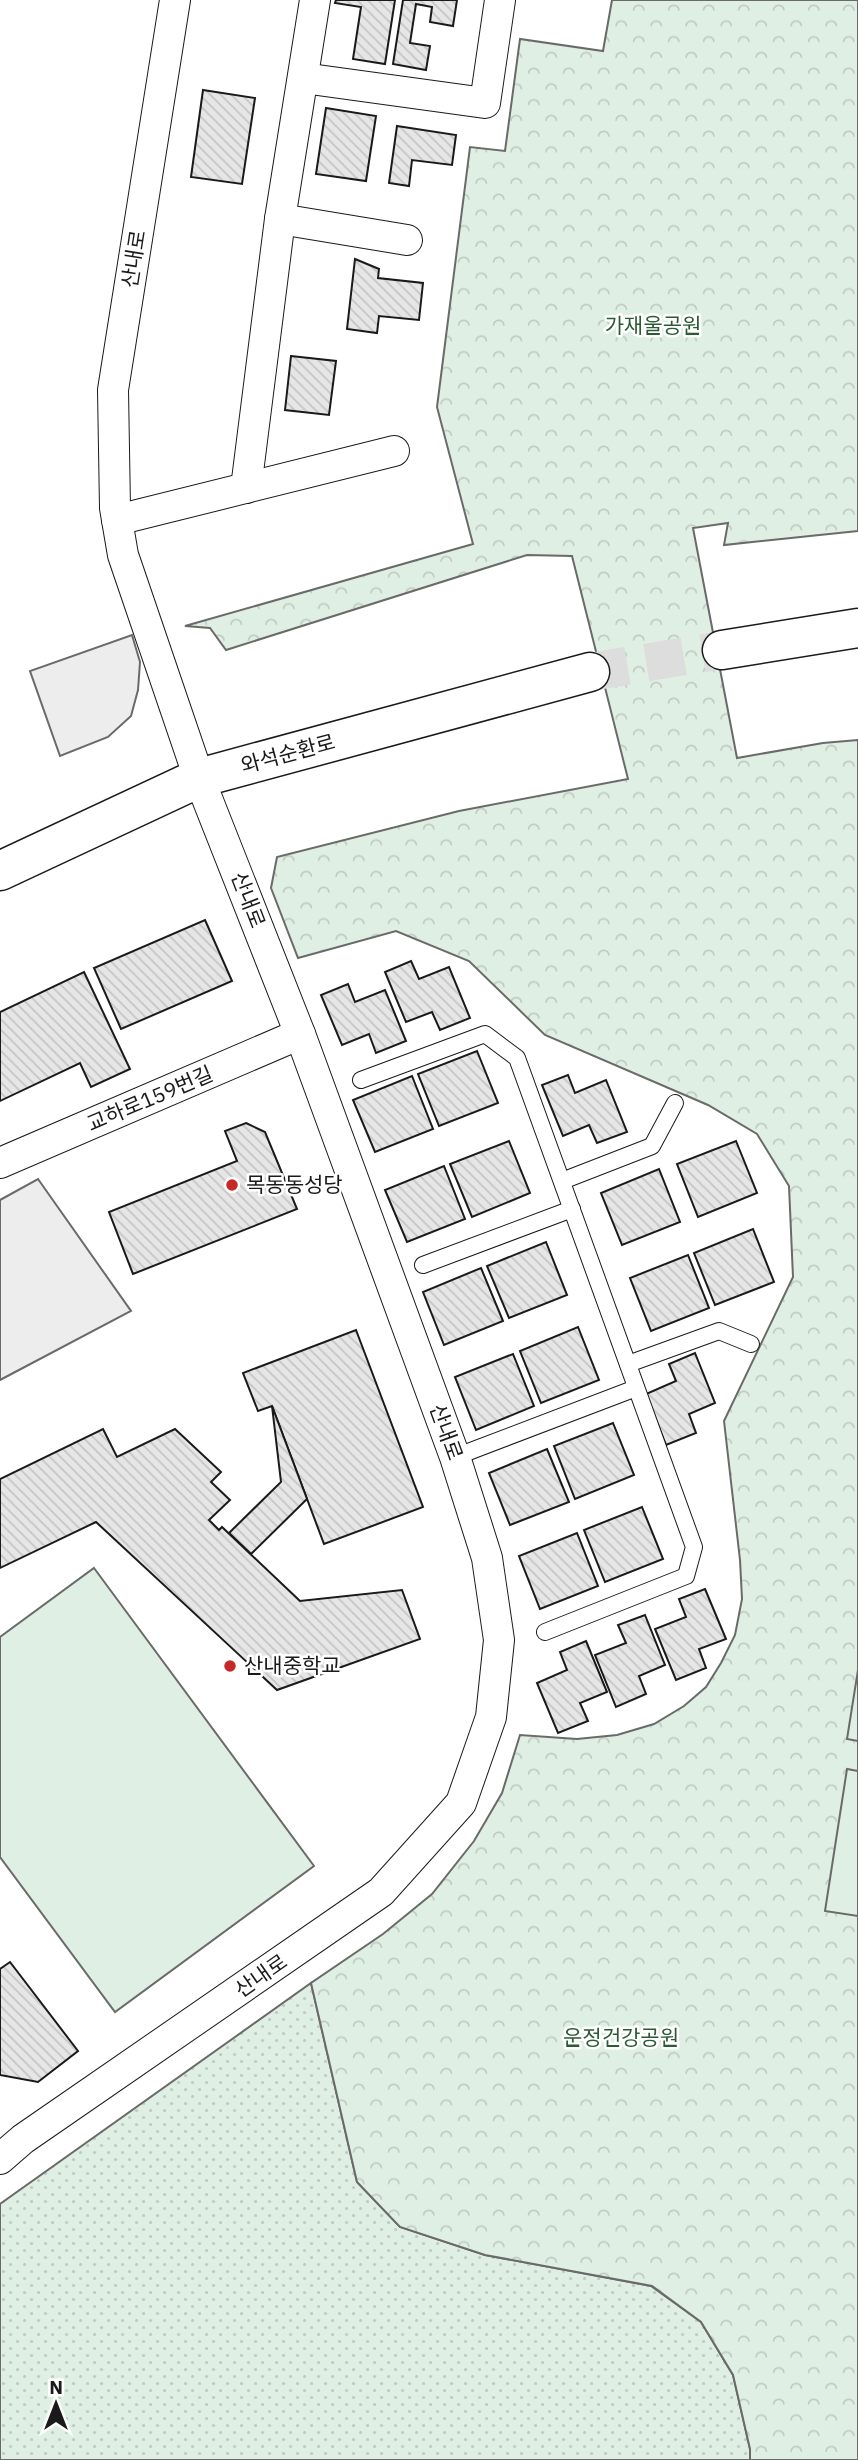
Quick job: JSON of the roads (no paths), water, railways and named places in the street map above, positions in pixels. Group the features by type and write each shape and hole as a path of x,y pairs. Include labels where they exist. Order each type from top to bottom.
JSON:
{"street":[{"name":"산내로","path":"2,2153 382,1892 461,1803 491,1717 499,1640 487,1558 455,1457 300,1034 199,778 123,555 117,520 113,463 113,390 175,0"},
{"path":"246,488 281,219 315,0"},
{"path":"303,78 485,103 500,0"},
{"path":"281,219 407,240"},
{"path":"117,520 394,451"},
{"path":"722,650 858,628"},
{"name":"와석순환로","path":"0,871 199,778 590,672"},
{"name":"교하로159번길","path":"0,1163 300,1034"}],"lane":[{"path":"361,1080 485,1034 517,1058 694,1547 686,1576 545,1632"},
{"path":"562,1181 652,1146 675,1103"},
{"path":"424,1265 572,1209"},
{"path":"628,1364 719,1331 751,1344"},
{"path":"455,1457 636,1388"}],"tunnel":[{"path":"590,672 722,650"}],"place":[{"name":"목동동성당","path":"232,1185"},
{"name":"산내중학교","path":"230,1666"}],"park label":[{"name":"가재울공원","path":"653,326"},
{"name":"운정건강공원","path":"621,2038"}]}
